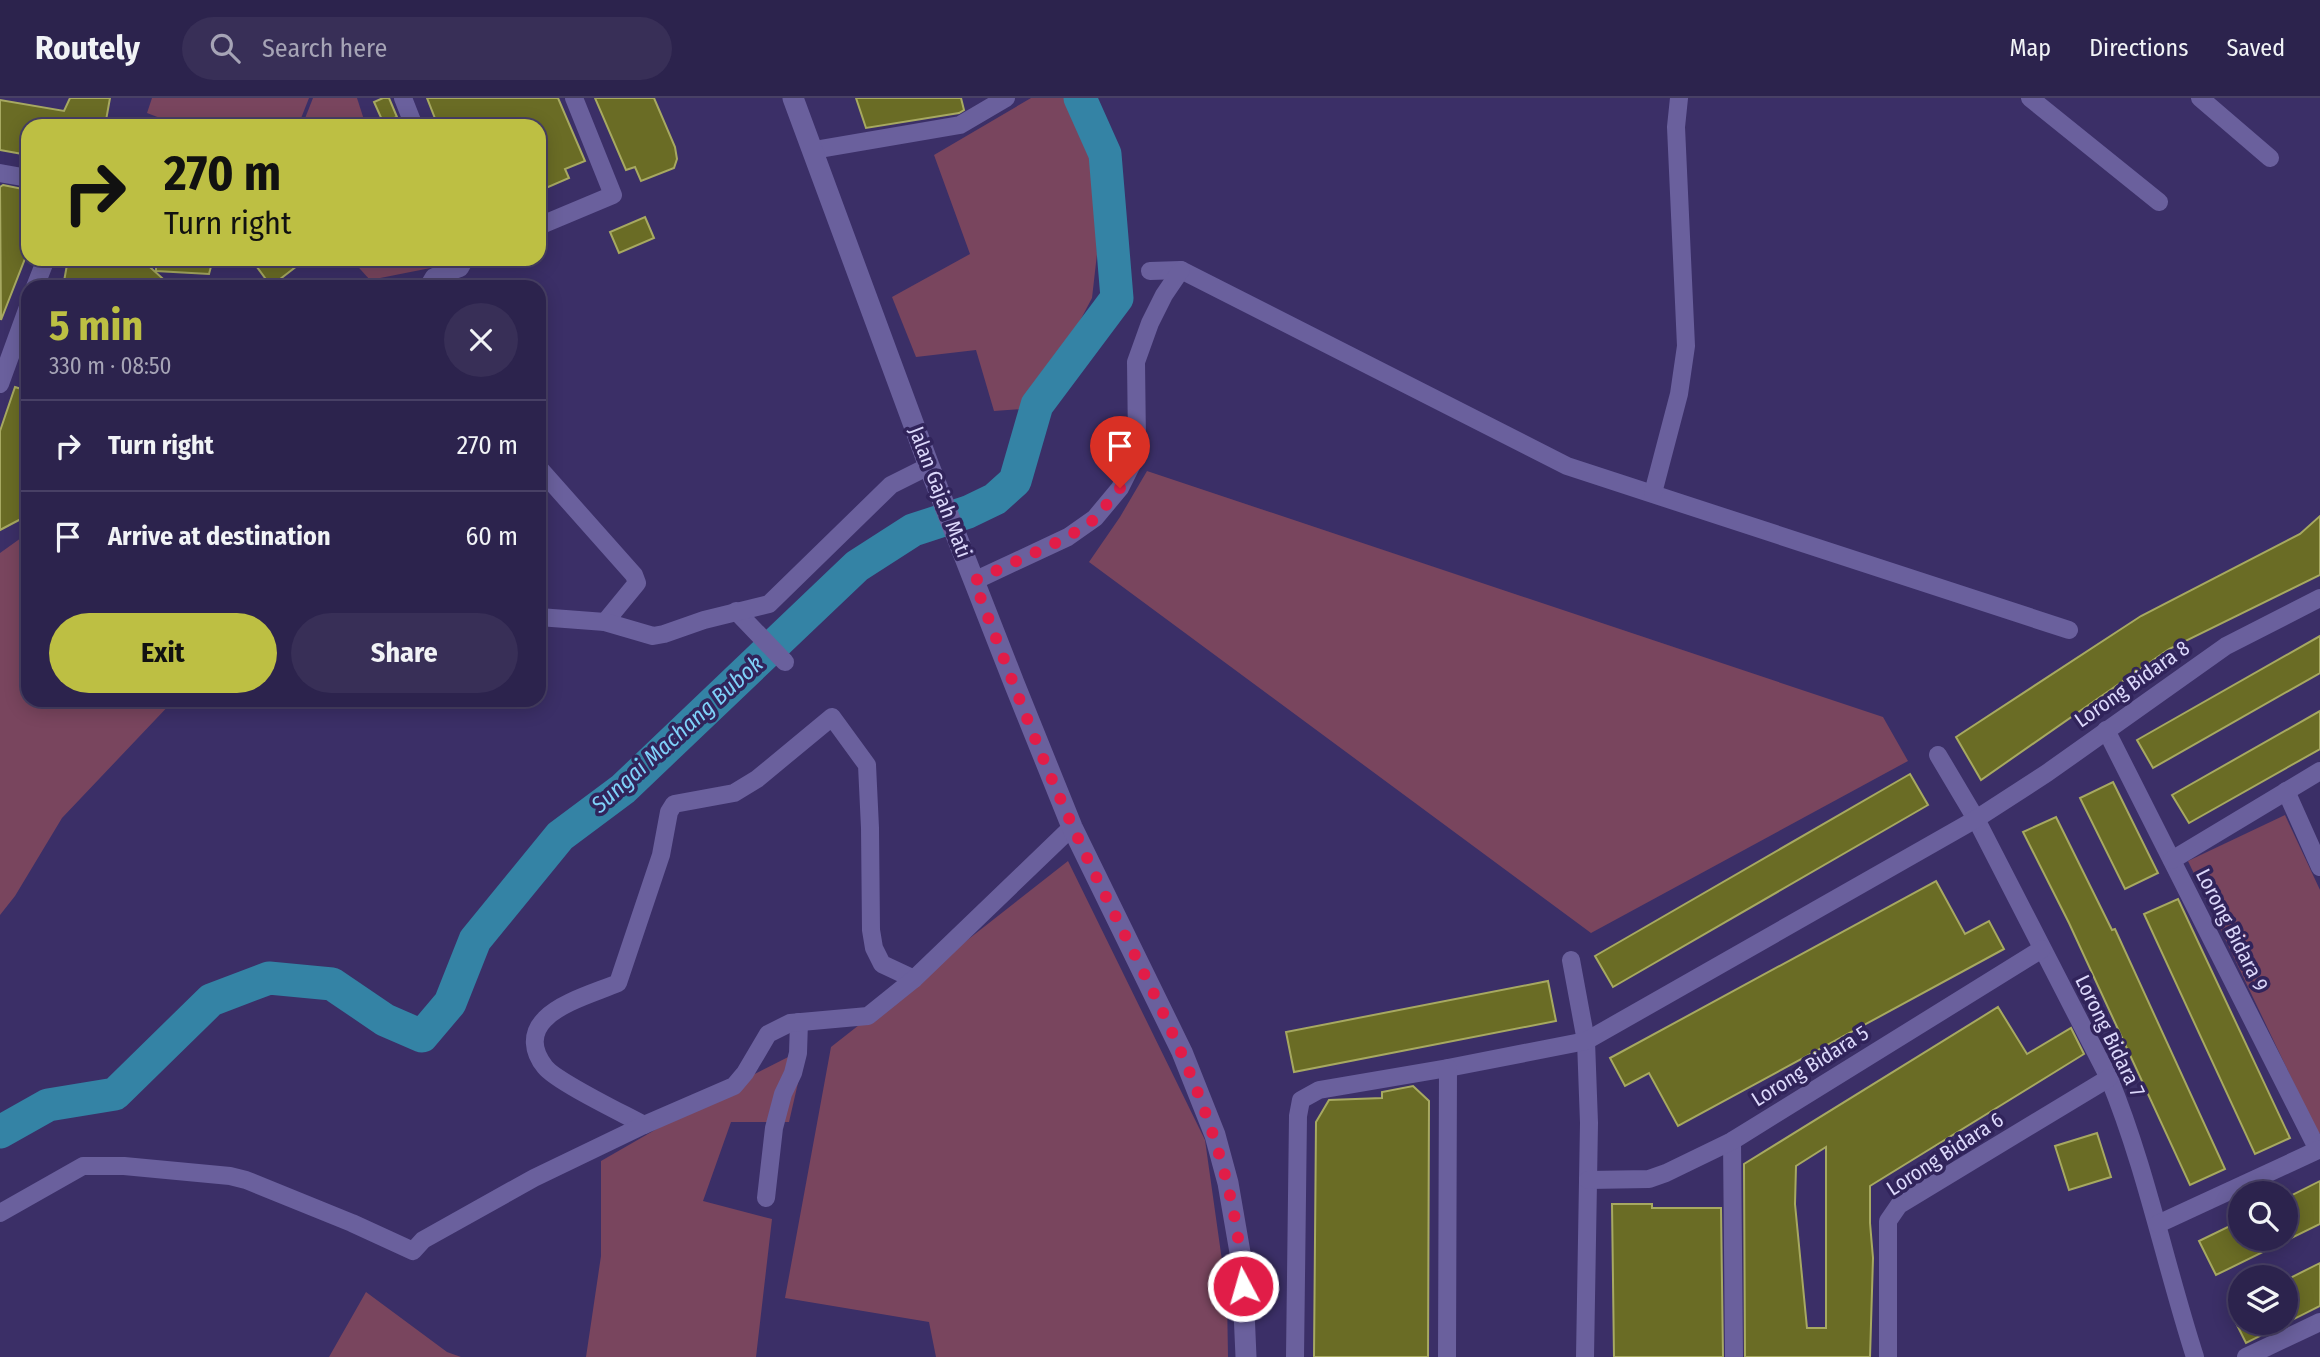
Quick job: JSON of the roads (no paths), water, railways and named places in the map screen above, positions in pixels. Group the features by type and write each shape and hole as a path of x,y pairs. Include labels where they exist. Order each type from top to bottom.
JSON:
{"main road":[{"name":"Jalan Gajah Mati","path":"793,98 937,487 1072,827 1182,1052 1215,1135 1228,1183 1242,1264 1245,1357"}],"street":[{"path":"403,98 411,119"},
{"path":"546,223 612,195 574,98"},
{"path":"814,150 960,125 1006,98"},
{"path":"1653,493 1679,394 1686,346 1676,127 1679,98"},
{"path":"2030,98 2159,202"},
{"path":"2200,98 2270,158"},
{"path":"0,173 21,177"},
{"path":"432,280 461,266"},
{"path":"974,581 1068,537 1095,519 1120,488 1133,462 1137,442 1136,362 1150,323 1181,270"},
{"path":"1150,271 1181,270 1567,466 2069,630"},
{"path":"0,384 21,330"},
{"path":"546,618 605,622 653,636 769,604 891,485 929,466"},
{"path":"546,476 634,575 637,583 605,622"},
{"name":"Lorong Bidara 8","path":"1295,1357 1298,1116 1301,1100 1319,1090 1448,1069 1586,1041 1976,819 2047,773 2226,646 2320,598"},
{"path":"736,611 785,662"},
{"path":"644,1125 547,1070 537,1053 534,1040 537,1031 545,1018 558,1009 618,983 661,855 669,812 674,804 734,793 757,779 832,716 867,765 871,930 874,948 882,964 914,979"},
{"name":"Lorong Bidara 9","path":"2106,730 2319,1150"},
{"name":"Lorong Bidara 7","path":"1938,755 1976,819 2109,1078 2158,1224 2178,1304 2195,1357"},
{"path":"2172,860 2320,771"},
{"path":"2286,792 2320,867"},
{"path":"0,1213 83,1166 161,1169 246,1180 413,1251 423,1240 518,1186 644,1125 734,1086 768,1034 790,1023 868,1016 914,979 1072,827"},
{"name":"Lorong Bidara 5","path":"1588,1180 1648,1179 1732,1141 2042,949"},
{"path":"1571,960 1586,1041 1589,1123 1586,1357"},
{"path":"766,1198 774,1128 798,1053 799,1022"},
{"path":"1447,1357 1448,1069"},
{"name":"Lorong Bidara 6","path":"1888,1357 1888,1221 1899,1205 2109,1078"},
{"path":"1732,1141 1734,1357"},
{"path":"2158,1224 2319,1150"},
{"path":"2246,1357 2320,1322"}],"waterway":[{"name":"Sungai Machang Bubok","path":"0,1132 48,1105 115,1094 211,1000 269,978 332,984 385,1020 422,1036 450,1003 475,940 560,836 623,789 857,566 913,530 968,512 995,499 1015,481 1037,405 1117,298 1105,154 1080,98"}]}
